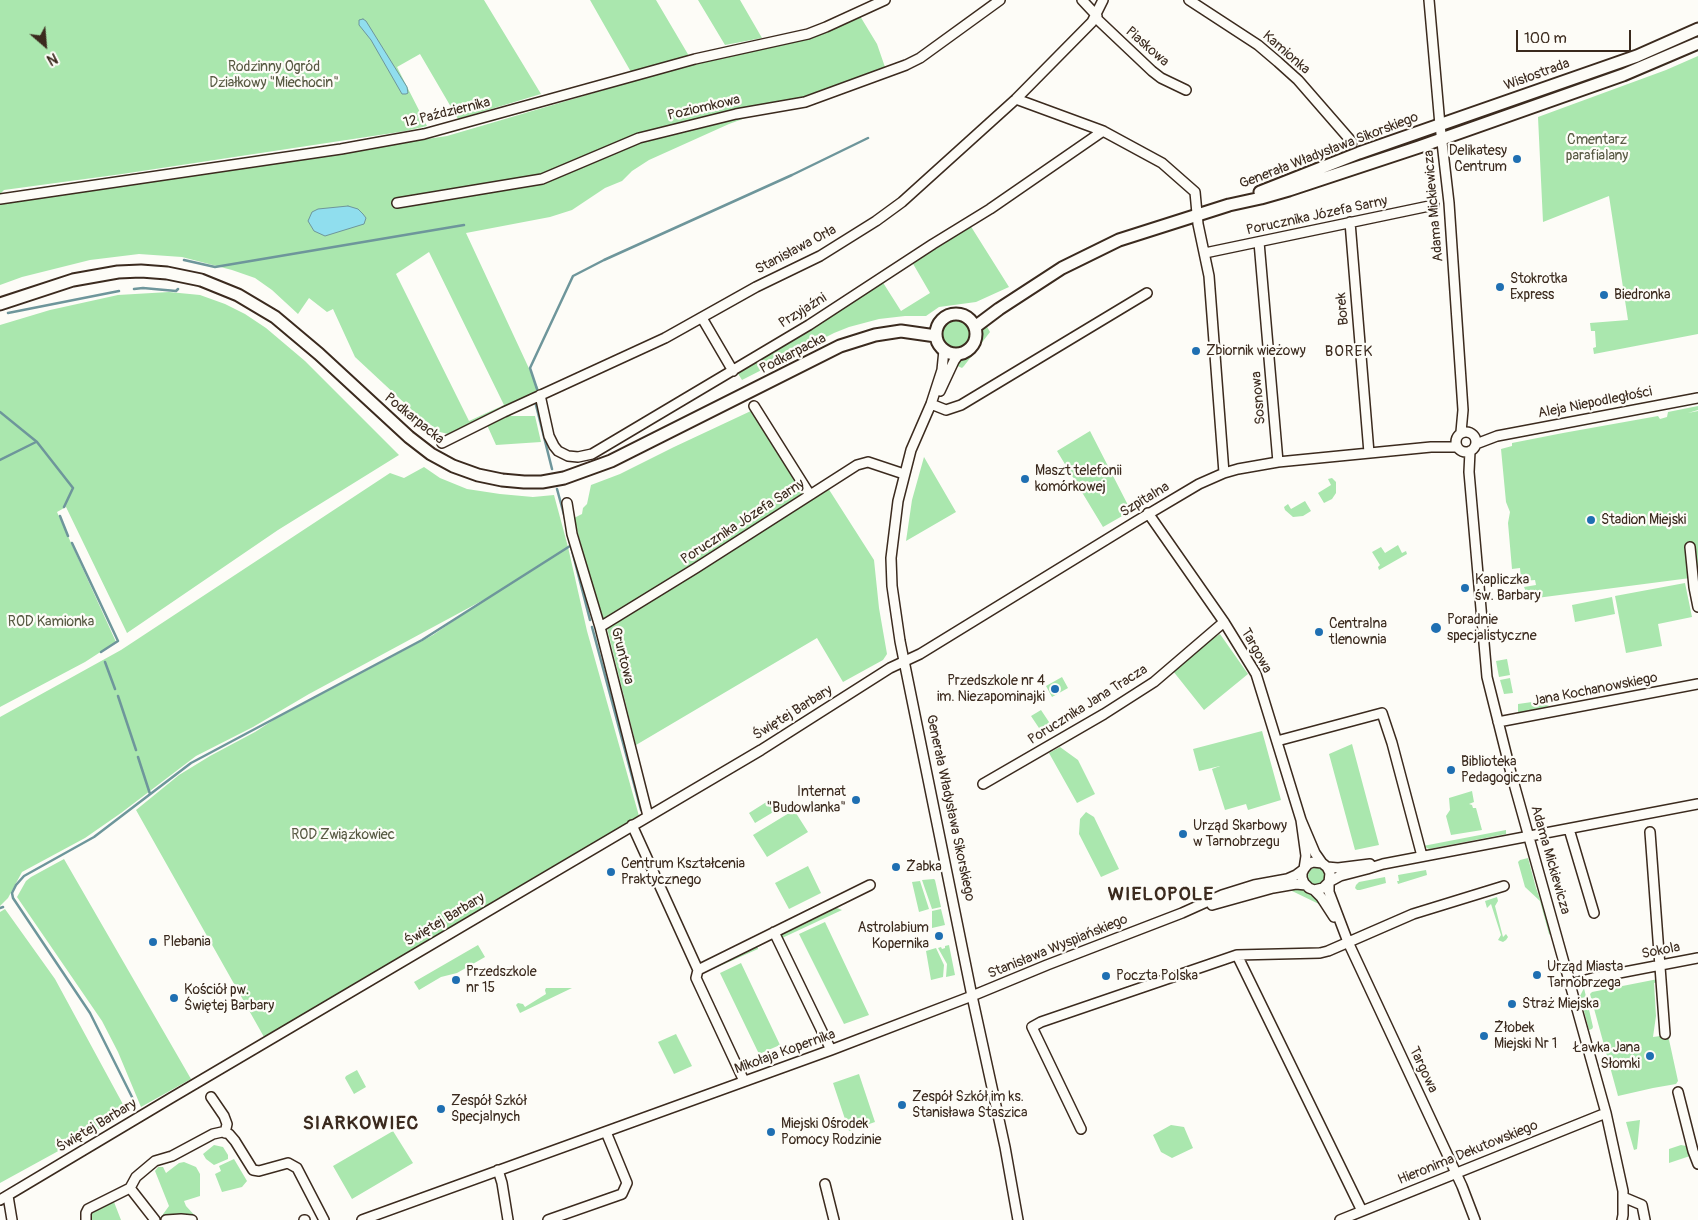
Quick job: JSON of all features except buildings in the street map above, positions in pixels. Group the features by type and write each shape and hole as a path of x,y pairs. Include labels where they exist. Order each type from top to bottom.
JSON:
{"main road":[{"name":"Wisłostrada","path":"1440,125 1637,56 1698,29"},
{"name":"Wisłostrada","path":"1442,139 1623,75 1698,44"},
{"name":"Generała Władysława Sikorskiego","path":"1229,205 1359,153 1440,125"},
{"name":"Generała Władysława Sikorskiego","path":"973,323 988,319 999,309 1062,268 1092,252 1139,233 1229,205 1261,198 1442,139"},
{"name":"Podkarpacka","path":"0,304 73,280 118,272 167,273 201,280 238,295 275,317 409,437 431,454 453,466 478,475 524,482 556,480 598,467 840,346 875,335 909,331 915,328 936,331"},
{"path":"958,313 973,323 976,334 971,347 959,354 949,353 937,342 936,331 945,316 958,313"}],"street":[{"name":"12 Października","path":"2,198 340,149 424,134 695,59 808,34 885,0"},
{"name":"Poziomkowa","path":"397,202 542,179 639,138 736,114 805,102 906,66 1000,0"},
{"name":"Piaskowa","path":"1082,0 1096,17 1152,71 1161,78 1186,90"},
{"name":"Stanisława Orła","path":"442,443 540,395 665,338 756,287 820,256 876,221 902,202 1016,99 1096,17 1104,0"},
{"name":"Kamionka","path":"1189,0 1258,45 1278,62 1298,80 1352,142"},
{"name":"Adama Mickiewicza","path":"1429,0 1449,203 1463,410 1468,421 1466,442 1487,677 1606,1113 1620,1174 1623,1197 1622,1220"},
{"path":"1016,99 1103,131 1162,163 1195,192 1196,215 1209,276 1224,473"},
{"name":"Przyjaźni","path":"540,395 549,436 558,451 578,458 592,454 809,325 990,209 1103,131"},
{"name":"Porucznika Józefa Sarny","path":"1205,253 1434,205"},
{"name":"Borek","path":"1350,222 1369,453"},
{"name":"Sosnowa","path":"1258,242 1278,462"},
{"path":"931,404 946,410 962,405 1147,293"},
{"path":"702,318 733,370"},
{"name":"Generała Władysława Sikorskiego","path":"944,350 942,370 904,474 895,518 891,558 895,612 972,996 1005,1147 1018,1220"},
{"name":"Generała Władysława Sikorskiego","path":"931,404 959,354"},
{"name":"Aleja Niepodległości","path":"1466,442 1698,398"},
{"path":"754,406 810,495"},
{"name":"Szpitalna","path":"904,662 920,654 1148,513 1199,484 1224,473 1278,462 1466,442"},
{"name":"Porucznika Józefa Sarny","path":"600,627 857,465 868,462 904,474"},
{"name":"Gruntowa","path":"567,503 575,542 600,627 648,816"},
{"name":"Targowa","path":"1148,513 1224,622 1256,674 1301,820 1315,853 1324,865"},
{"path":"1690,547 1698,607"},
{"name":"Porucznika Jana Tracza","path":"983,784 1104,714 1154,682 1224,622"},
{"name":"Świętej Barbary","path":"4,1198 761,750 890,668 904,662"},
{"name":"Jana Kochanowskiego","path":"1498,722 1698,684"},
{"path":"1278,742 1382,713 1392,743 1422,856"},
{"path":"1383,864 1365,864 1338,868 1313,862 1304,869 1302,878 1310,888 1323,888 1328,882 1340,876 1383,864 1698,804"},
{"name":"Targowa","path":"1301,820 1306,852 1304,869"},
{"path":"632,826 698,970 696,978 744,1081"},
{"path":"1569,829 1594,913"},
{"path":"1650,832 1665,1034"},
{"path":"1324,865 1330,873 1328,882"},
{"name":"Stanisława Wyspiańskiego","path":"972,996 1046,965 1182,913 1222,895 1254,885 1286,879 1304,869"},
{"name":"Targowa","path":"1328,882 1329,892 1348,942 1456,1173 1475,1220"},
{"name":"Stanisława Wyspiańskiego","path":"1182,913 1274,888 1296,884 1310,888"},
{"path":"698,970 870,885"},
{"path":"1081,1129 1032,1027 1041,1022 1237,955 1320,953 1328,951 1412,914 1504,886"},
{"name":"Targowa","path":"1310,888 1321,897 1344,931"},
{"path":"774,932 831,1050"},
{"path":"1237,955 1362,1211"},
{"name":"Sokola","path":"1571,984 1698,958"},
{"name":"Mikołaja Kopernika","path":"362,1220 376,1217 498,1170 831,1050 972,996"},
{"path":"1678,1092 1698,1164"},
{"path":"211,1097 224,1116 226,1124 225,1133"},
{"name":"Hieronima Dekutowskiego","path":"1340,1220 1606,1113"},
{"path":"548,1220 622,1194 627,1183 606,1132"},
{"path":"86,1220 88,1210 130,1188 140,1172 155,1161 172,1156 214,1134 225,1133 235,1141 251,1168 255,1171 282,1163 293,1164 297,1168 324,1220"},
{"path":"498,1170 508,1220"},
{"path":"825,1184 834,1220"},
{"path":"130,1188 155,1220"},
{"path":"1623,1197 1642,1205 1645,1220"},
{"path":"4,1198 12,1220"},
{"path":"166,1220 192,1220"}],"green space":[{"name":"Rodzinny Ogród Działkowy \"Miechocin\"","path":"0,0 484,0 541,94 458,119 420,54 397,67 427,126 406,131 122,174 4,190 0,194"},
{"path":"590,0 656,0 689,56 631,72"},
{"path":"698,0 740,0 762,38 725,45"},
{"path":"860,16 877,44 886,70 799,106 751,116 729,124 649,160 632,171 622,181 605,188 572,210 550,217 466,233 539,390 448,434 440,432 413,411 355,357 333,309 327,312 309,298 298,314 272,290 255,278 232,270 182,257 139,254 90,260 22,277 0,285 0,203 447,136 682,67 804,40 822,34","holes":["429,252 504,405 469,421 396,274"]},
{"name":"Cmentarz parafialany","path":"1698,56 1698,334 1594,354 1593,348 1596,347 1595,331 1591,331 1590,323 1628,320 1609,196 1543,222 1538,117 1666,70"},
{"path":"970,225 1009,287 976,302 939,307 926,316 879,319 849,327 742,380 737,372 882,281 901,311 930,293 912,262"},
{"name":"ROD Kamionka","path":"169,292 200,295 225,304 266,328 305,361 399,455 278,530 127,633 66,507 57,512 116,642 85,662 0,707 0,325 50,310 118,295"},
{"path":"956,320 966,324 970,334 966,344 956,348 946,344 942,334 946,324"},
{"path":"986,325 990,332 964,366 962,368 955,365 977,346 982,330"},
{"name":"Stadion Miejski","path":"1698,406 1698,410 1688,413 1698,411 1698,577 1529,599 1524,587 1536,585 1535,580 1523,581 1520,568 1512,569 1508,523 1510,512 1506,502 1501,449 1512,446 1512,443 1563,433 1658,416 1660,419 1667,417 1668,412"},
{"path":"753,410 806,492 603,620 598,609 574,518 582,514 583,508 587,504 591,485 620,474"},
{"path":"504,416 535,416 541,442 496,445 487,425"},
{"path":"1090,431 1131,511 1103,527 1057,451"},
{"path":"924,457 956,512 906,541 912,500"},
{"name":"ROD Związkowiec","path":"424,467 440,478 467,489 533,497 554,495 587,631 639,816 264,1037 136,810 179,775 210,756 275,719 433,635 487,598 309,694 253,727 196,756 85,838 22,872 8,898 0,906 0,717 121,650 390,473 404,478"},
{"path":"1332,478 1336,482 1336,493 1332,499 1324,503 1318,493 1331,485 1328,479"},
{"path":"828,488 874,560 879,608 887,654 883,660 843,682 817,638 636,745 607,628 754,537"},
{"path":"1305,501 1311,511 1303,516 1293,517 1285,510 1284,507 1288,504 1291,509"},
{"path":"1398,545 1402,553 1406,551 1407,554 1379,570 1378,567 1380,565 1372,552 1381,547 1385,553"},
{"path":"1685,583 1692,617 1658,624 1662,646 1626,653 1615,596"},
{"path":"1612,597 1615,614 1575,622 1572,605"},
{"path":"1220,634 1248,674 1204,710 1173,671 1207,642"},
{"path":"1507,659 1510,675 1499,677 1496,661"},
{"path":"1062,677 1068,688 1052,697 1046,686"},
{"path":"1510,678 1513,693 1504,694 1500,680"},
{"path":"1532,702 1550,706 1518,713 1518,704"},
{"path":"1041,710 1051,725 1041,731 1031,716"},
{"path":"1262,731 1281,800 1248,810 1246,804 1225,810 1212,769 1220,766 1199,771 1193,749"},
{"path":"1352,744 1379,845 1355,850 1329,754"},
{"path":"1060,747 1078,760 1095,794 1077,803 1049,753"},
{"path":"1472,791 1474,802 1469,804 1476,808 1482,830 1451,835 1446,816 1450,810 1449,798"},
{"path":"768,801 775,811 755,823 749,813"},
{"path":"794,810 808,832 767,857 753,835"},
{"path":"1086,812 1094,817 1119,869 1101,877 1079,834 1080,819"},
{"path":"1506,830 1506,834 1429,849 1423,846"},
{"path":"1528,858 1536,888 1552,932 1550,935 1540,901 1525,887 1518,862"},
{"path":"64,859 191,1079 141,1107 118,1052 102,1021 17,897 26,881"},
{"path":"808,866 821,893 789,909 775,883"},
{"path":"1317,867 1323,870 1326,876 1323,882 1317,885 1311,882 1308,876 1311,870"},
{"path":"1426,870 1427,875 1398,884 1398,875"},
{"path":"1385,877 1386,883 1360,890 1355,888 1359,882"},
{"path":"934,879 941,907 932,909 922,880"},
{"path":"920,881 929,909 919,912 912,882"},
{"path":"1297,887 1315,895 1321,905 1292,891 1291,889"},
{"path":"1497,897 1498,901 1495,906 1503,937 1506,934 1508,937 1503,942 1498,940 1501,935 1491,904 1487,908 1485,901"},
{"path":"832,908 842,910 780,939 785,930"},
{"path":"5,909 55,979 125,1108 124,1115 0,1183 0,912"},
{"path":"941,909 945,925 932,928 932,911"},
{"path":"825,922 869,1015 844,1024 799,934"},
{"path":"478,945 485,957 457,973 441,977 419,990 414,982"},
{"path":"757,945 758,949 713,969 712,966"},
{"path":"949,945 955,975 946,977 947,964 938,948 941,947 942,949"},
{"path":"936,948 944,965 943,977 931,980 926,951"},
{"path":"741,963 780,1045 759,1054 720,973"},
{"path":"1658,979 1658,982 1654,983 1656,1016 1653,1037 1668,1035 1678,1081 1676,1084 1618,1096 1590,994 1592,992"},
{"path":"546,988 572,988 520,1013 516,1005 518,1003 523,1004 525,1007 546,994"},
{"path":"1584,988 1593,1027 1589,1030 1580,996"},
{"path":"676,1034 692,1066 674,1074 658,1042"},
{"path":"357,1070 366,1087 354,1094 345,1078"},
{"path":"859,1074 875,1122 849,1131 833,1083"},
{"path":"1640,1120 1637,1149 1634,1150 1626,1122"},
{"path":"1171,1125 1184,1127 1193,1148 1172,1158 1161,1152 1153,1135"},
{"path":"393,1131 413,1163 352,1199 333,1166"},
{"path":"214,1145 223,1147 228,1155 228,1159 214,1165 203,1154"},
{"path":"1681,1145 1686,1146 1690,1156 1669,1163 1669,1149"},
{"path":"234,1159 247,1181 242,1187 222,1192 215,1174 221,1171 219,1166"},
{"path":"184,1162 196,1167 200,1174 200,1196 184,1201 198,1219 188,1220 187,1217 178,1214 161,1217 169,1206 155,1171 158,1167 163,1167 166,1173 179,1163"},
{"path":"114,1202 121,1220 90,1220 89,1217 93,1211"}],"water":[{"path":"363,19 407,87 408,93 402,94 371,40 359,25 359,20"},
{"path":"348,206 358,209 363,214 366,218 364,224 325,236 314,231 308,221 312,212 318,209"}],"waterway":[{"path":"537,389 530,368 573,276 868,138"},
{"path":"184,260 215,267 464,225"},
{"path":"134,289 176,291 178,289"},
{"path":"8,313 119,291"},
{"path":"535,401 552,469"},
{"path":"0,412 37,442 73,488 64,507"},
{"path":"0,460 36,442"},
{"path":"557,489 566,522"},
{"path":"60,516 68,536"},
{"path":"568,535 590,620"},
{"path":"72,543 118,641 101,652"},
{"path":"136,1105 90,1013 13,898 12,893 16,885 24,876 94,837 191,763 422,640 570,546"},
{"path":"592,627 641,810"},
{"path":"105,662 115,689"},
{"path":"118,696 136,750"},
{"path":"138,757 150,794"}],"place":[{"name":"Delikatesy Centrum","path":"1517,159"},
{"name":"Stokrotka Express","path":"1500,287"},
{"name":"Biedronka","path":"1604,295"},
{"name":"Zbiornik wieżowy","path":"1196,351"},
{"name":"Maszt telefonii komórkowej","path":"1025,479"},
{"name":"Stadion Miejski","path":"1591,520"},
{"name":"Kapliczka św. Barbary","path":"1465,588"},
{"name":"Poradnie specjalistyczne","path":"1436,628"},
{"name":"Centralna tlenownia","path":"1319,632"},
{"name":"Przedszkole nr 4 im. Niezapominajki","path":"1055,689"},
{"name":"Biblioteka Pedagogiczna","path":"1451,770"},
{"name":"Internat \"Budowlanka\"","path":"856,800"},
{"name":"Urząd Skarbowy w Tarnobrzegu","path":"1183,834"},
{"name":"Żabka","path":"896,867"},
{"name":"Centrum Kształcenia Praktycznego","path":"611,872"},
{"name":"Astrolabium Kopernika","path":"939,936"},
{"name":"Plebania","path":"153,942"},
{"name":"Urząd Miasta Tarnobrzega","path":"1537,975"},
{"name":"Poczta Polska","path":"1106,976"},
{"name":"Przedszkole nr 15","path":"456,980"},
{"name":"Kościół pw. Świętej Barbary","path":"174,998"},
{"name":"Straż Miejska","path":"1512,1004"},
{"name":"Żłobek Miejski Nr 1","path":"1484,1036"},
{"name":"Ławka Jana Słomki","path":"1650,1056"},
{"name":"Zespół Szkół im ks. Stanisława Staszica","path":"902,1105"},
{"name":"Zespół Szkół Specjalnych","path":"441,1109"},
{"name":"Miejski Ośrodek Pomocy Rodzinie","path":"771,1132"}],"district":[{"name":"BOREK","path":"1349,352"},
{"name":"WIELOPOLE","path":"1161,895"},
{"name":"SIARKOWIEC","path":"361,1124"}]}
